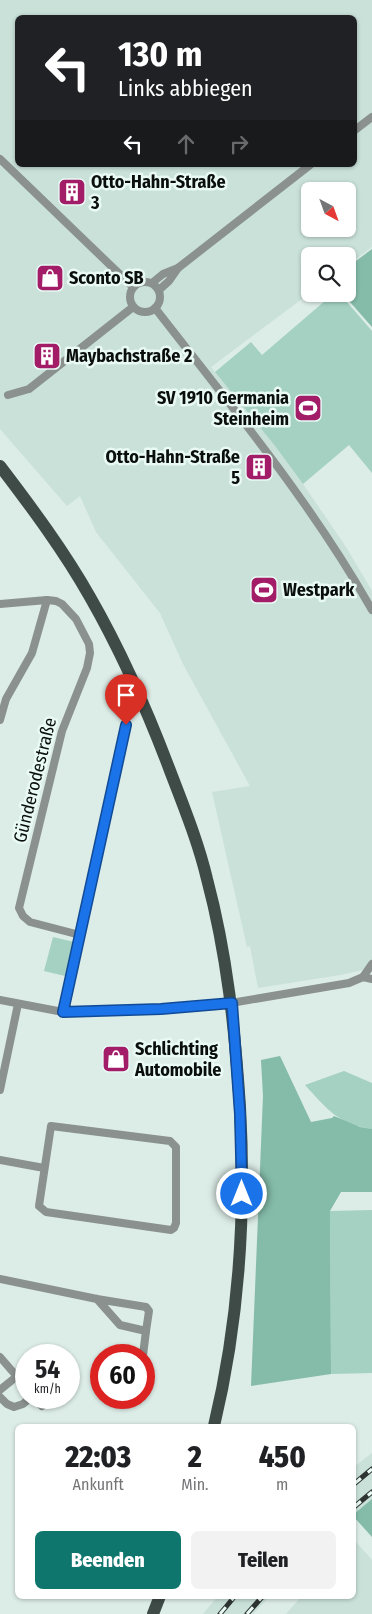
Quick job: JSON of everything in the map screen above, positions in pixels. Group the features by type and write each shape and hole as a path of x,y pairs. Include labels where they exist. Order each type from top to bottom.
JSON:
{"main road":[{"path":"0,466 56,542 90,597 121,658 150,722 180,797 203,864 213,905 232,1003 242,1165 242,1237 236,1298 226,1370 214,1424"},
{"path":"153,1614 159,1599"}],"street":[{"path":"357,128 372,117"},
{"path":"0,159 133,287"},
{"path":"152,283 163,274 178,268 307,167"},
{"path":"159,290 170,281 178,268"},
{"path":"142,282 152,283 159,290 160,300 155,308 142,312 133,307 130,299 133,287 142,282"},
{"path":"8,396 29,389 133,307"},
{"path":"155,308 293,488 338,554 372,610"},
{"path":"0,604 47,600 32,653 6,699 1,710 0,720"},
{"name":"Günderodestraße","path":"47,600 56,601 70,611 89,644 90,653 87,668 62,731 19,908 23,916 30,922 80,935"},
{"path":"63,1012 126,725"},
{"path":"0,1000 63,1012 168,1008 232,1003 349,983 363,977 372,964"},
{"path":"363,977 372,979"},
{"path":"0,1090 18,1004"},
{"path":"51,1126 170,1141 176,1147 176,1223 174,1228 171,1230 46,1212 39,1206 44,1168 51,1126"},
{"path":"0,1160 44,1168"},
{"path":"0,1279 146,1307 149,1312 144,1344"},
{"path":"97,1299 120,1325 146,1330"},
{"path":"0,1357 15,1375"},
{"path":"0,1390 15,1377"},
{"path":"0,1397 7,1404 15,1407"}],"shaded area":[{"path":"0,0 372,0 372,247 356,259 356,247 301,247 301,300 211,367 303,484 346,547 372,591 372,968 258,988 250,946 247,947 212,792 250,786 183,664 160,613 96,532 80,496 67,506 0,429"},
{"path":"372,1453 372,1499 356,1512 356,1465"},
{"path":"356,1542 372,1560 372,1614 286,1614 299,1599 356,1599"},
{"path":"216,1599 267,1599 253,1614 203,1614"}],"green space":[{"path":"372,249 372,327 350,302 356,302 356,261"},
{"name":"SV 1910 Germania Steinheim","path":"324,302 347,302 372,331 372,473 349,445 303,484 215,372 251,342 262,355"},
{"path":"53,937 74,942 65,976 44,971"},
{"path":"280,1056 311,1122 334,1116 360,1127 372,1129 372,1192 341,1192 330,1211 331,1374 251,1386 263,1096 261,1060"},
{"path":"344,1071 372,1083 372,1129 360,1127 334,1114 305,1085"},
{"path":"372,1210 372,1373 331,1374 330,1211"},
{"path":"372,1499 372,1537 356,1519 356,1512"}],"railway":[{"path":"356,1482 372,1469"},
{"path":"356,1505 372,1492"},
{"path":"220,1614 232,1599"},
{"path":"247,1614 260,1599"}],"place":[{"name":"Otto-Hahn-Straße 3","path":"72,192"},
{"name":"Sconto SB","path":"50,278"},
{"name":"Maybachstraße 2","path":"47,356"},
{"name":"SV 1910 Germania Steinheim","path":"308,408"},
{"name":"Otto-Hahn-Straße 5","path":"259,467"},
{"name":"Westpark","path":"264,590"},
{"name":"Schlichting Automobile","path":"116,1059"}],"route":[{"path":"126,725 63,1012 161,1009 232,1003 240,1114 242,1194"}]}
